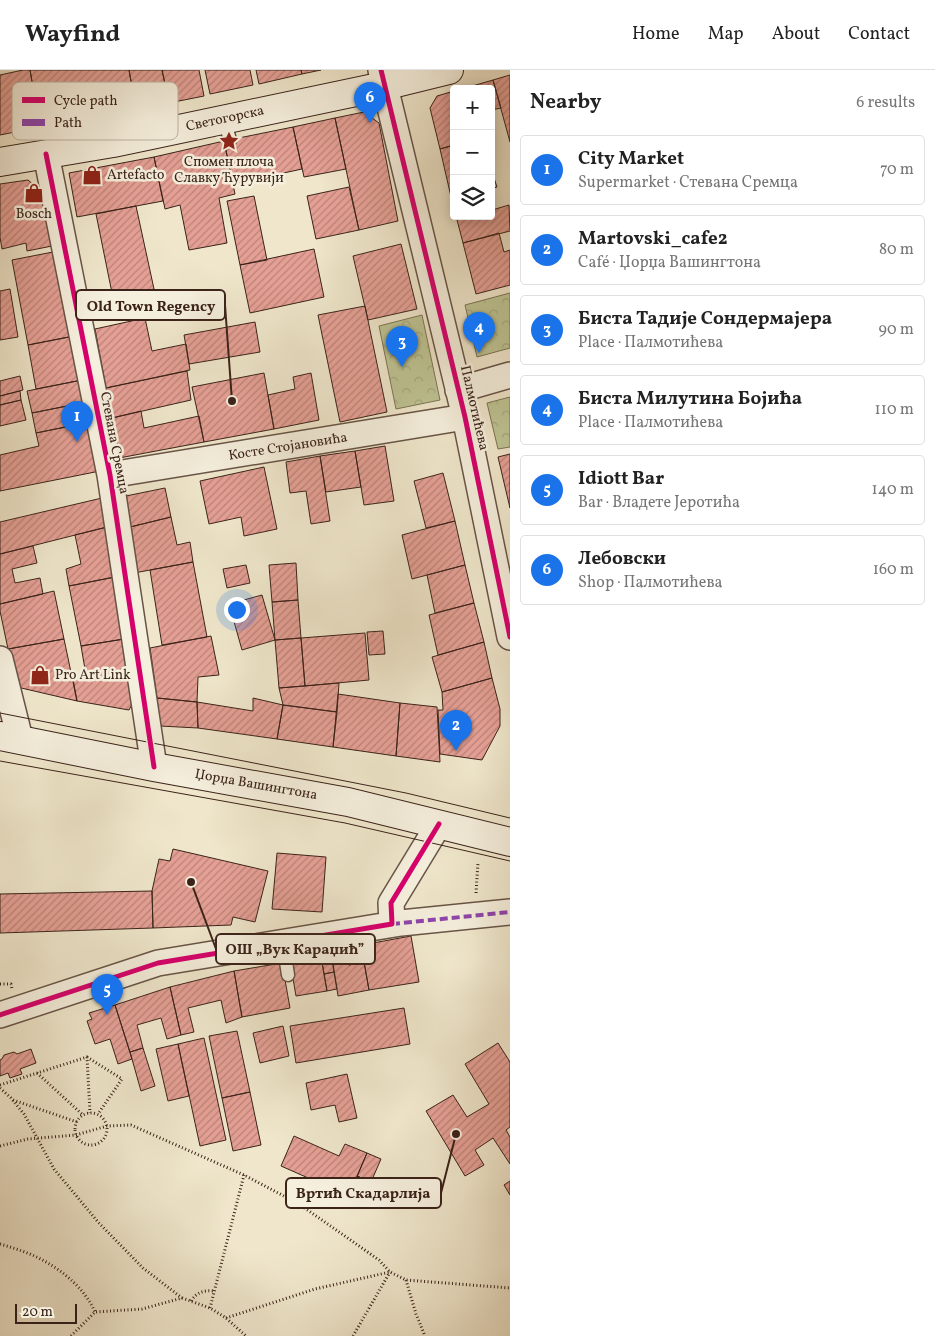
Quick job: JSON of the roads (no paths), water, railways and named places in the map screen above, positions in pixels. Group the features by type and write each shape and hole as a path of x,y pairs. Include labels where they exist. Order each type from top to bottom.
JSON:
{"main road":[{"name":"Светогорска","path":"178,136 227,130 382,78 449,70"},
{"name":"Светогорска","path":"0,162 139,140"},
{"name":"Џорџа Вашингтона","path":"10,738 154,767 348,802 510,842"}],"street":[{"name":"Палмотићева","path":"382,78 466,417 510,637"},
{"name":"Стевана Сремца","path":"46,154 110,475 154,767"},
{"path":"458,390 510,375"},
{"name":"Косте Стојановића","path":"110,475 466,417"},
{"path":"0,659 10,738"},
{"path":"392,924 391,903 439,824"},
{"path":"0,1015 158,963 392,924 510,912"}],"lane":[{"path":"283,942 288,975"}],"tram line":[{"path":"0,713 406,793 510,818"},
{"path":"0,761 345,823 510,861"}],"place":[{"name":"Лебовски","path":"370,123"},
{"name":"Спомен плоча Славку Ћурувији","path":"229,141"},
{"name":"Artefacto","path":"92,175"},
{"name":"Bosch","path":"34,193"},
{"name":"Биста Милутина Бојића","path":"479,353"},
{"name":"Биста Тадије Сондермајера","path":"402,367"},
{"name":"Old Town Regency","path":"232,401"},
{"name":"City Market","path":"77,442"},
{"name":"Pro Art Link","path":"40,675"},
{"name":"Martovski_cafe2","path":"456,751"},
{"name":"ОШ „Вук Караџић”","path":"191,882"},
{"name":"Idiott Bar","path":"107,1015"},
{"name":"Вртић Скадарлија","path":"456,1134"}]}
